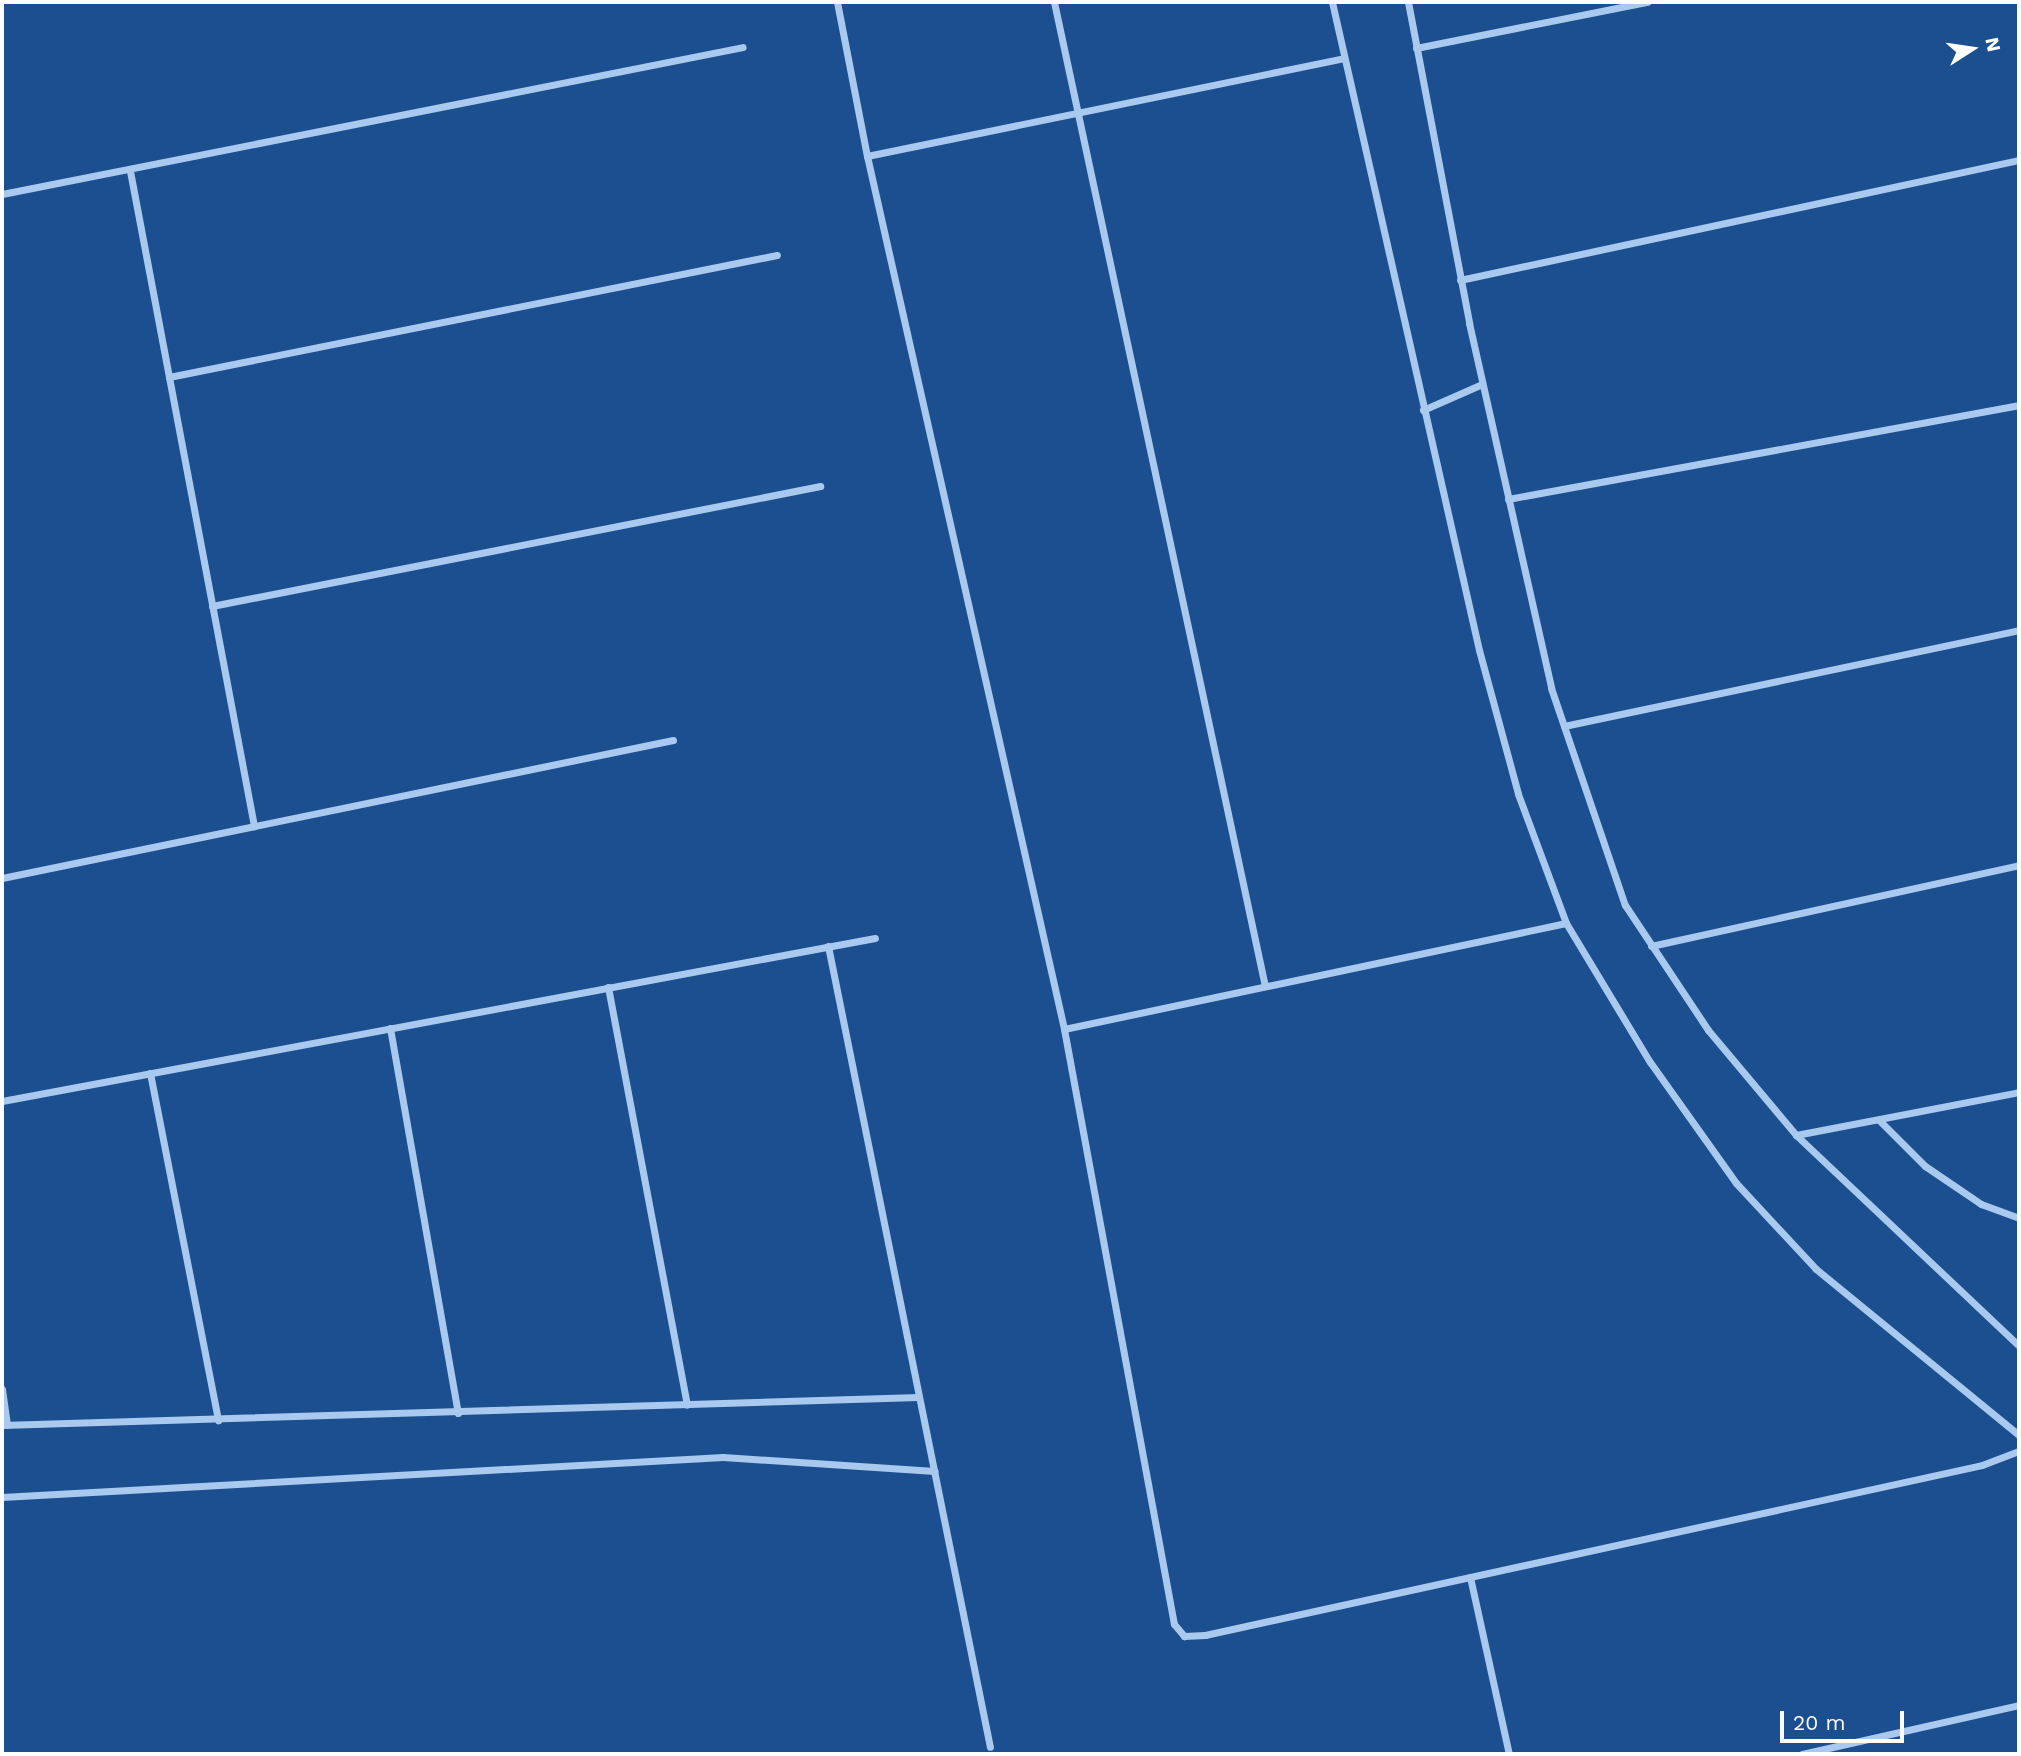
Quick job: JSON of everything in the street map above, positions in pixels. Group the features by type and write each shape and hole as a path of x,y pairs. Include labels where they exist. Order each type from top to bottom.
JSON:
{"street":[{"path":"836,2 867,156 1064,1029 1174,1624 1184,1636 1205,1635 1982,1465 2019,1451"},
{"path":"1054,2 1074,113 1265,986"},
{"path":"1332,2 1423,410 1514,781 1566,923 1650,1062 1736,1184 1816,1269 2019,1435"},
{"path":"1408,2 1460,280 1551,688 1625,905 1708,1030 1796,1135 2019,1346"},
{"path":"1416,48 1647,2"},
{"path":"2,194 130,171 743,47"},
{"path":"867,156 1344,58"},
{"path":"1460,280 2019,160"},
{"path":"130,171 254,826"},
{"path":"169,377 777,255"},
{"path":"1423,410 1482,384"},
{"path":"1508,499 2019,405"},
{"path":"212,606 820,486"},
{"path":"1564,726 2019,630"},
{"path":"2,878 673,740"},
{"path":"1651,946 2019,865"},
{"path":"1064,1029 1566,923"},
{"path":"2,1101 875,938"},
{"path":"828,946 990,1747"},
{"path":"608,987 687,1405"},
{"path":"390,1028 458,1413"},
{"path":"149,1073 218,1420"},
{"path":"1796,1135 2019,1092"},
{"path":"1879,1120 1925,1166 1981,1204 2019,1218"},
{"path":"2,1389 5,1425 919,1397"},
{"path":"2,1497 723,1457 934,1471"},
{"path":"1470,1577 1509,1754"},
{"path":"1802,1754 2019,1706"}]}
